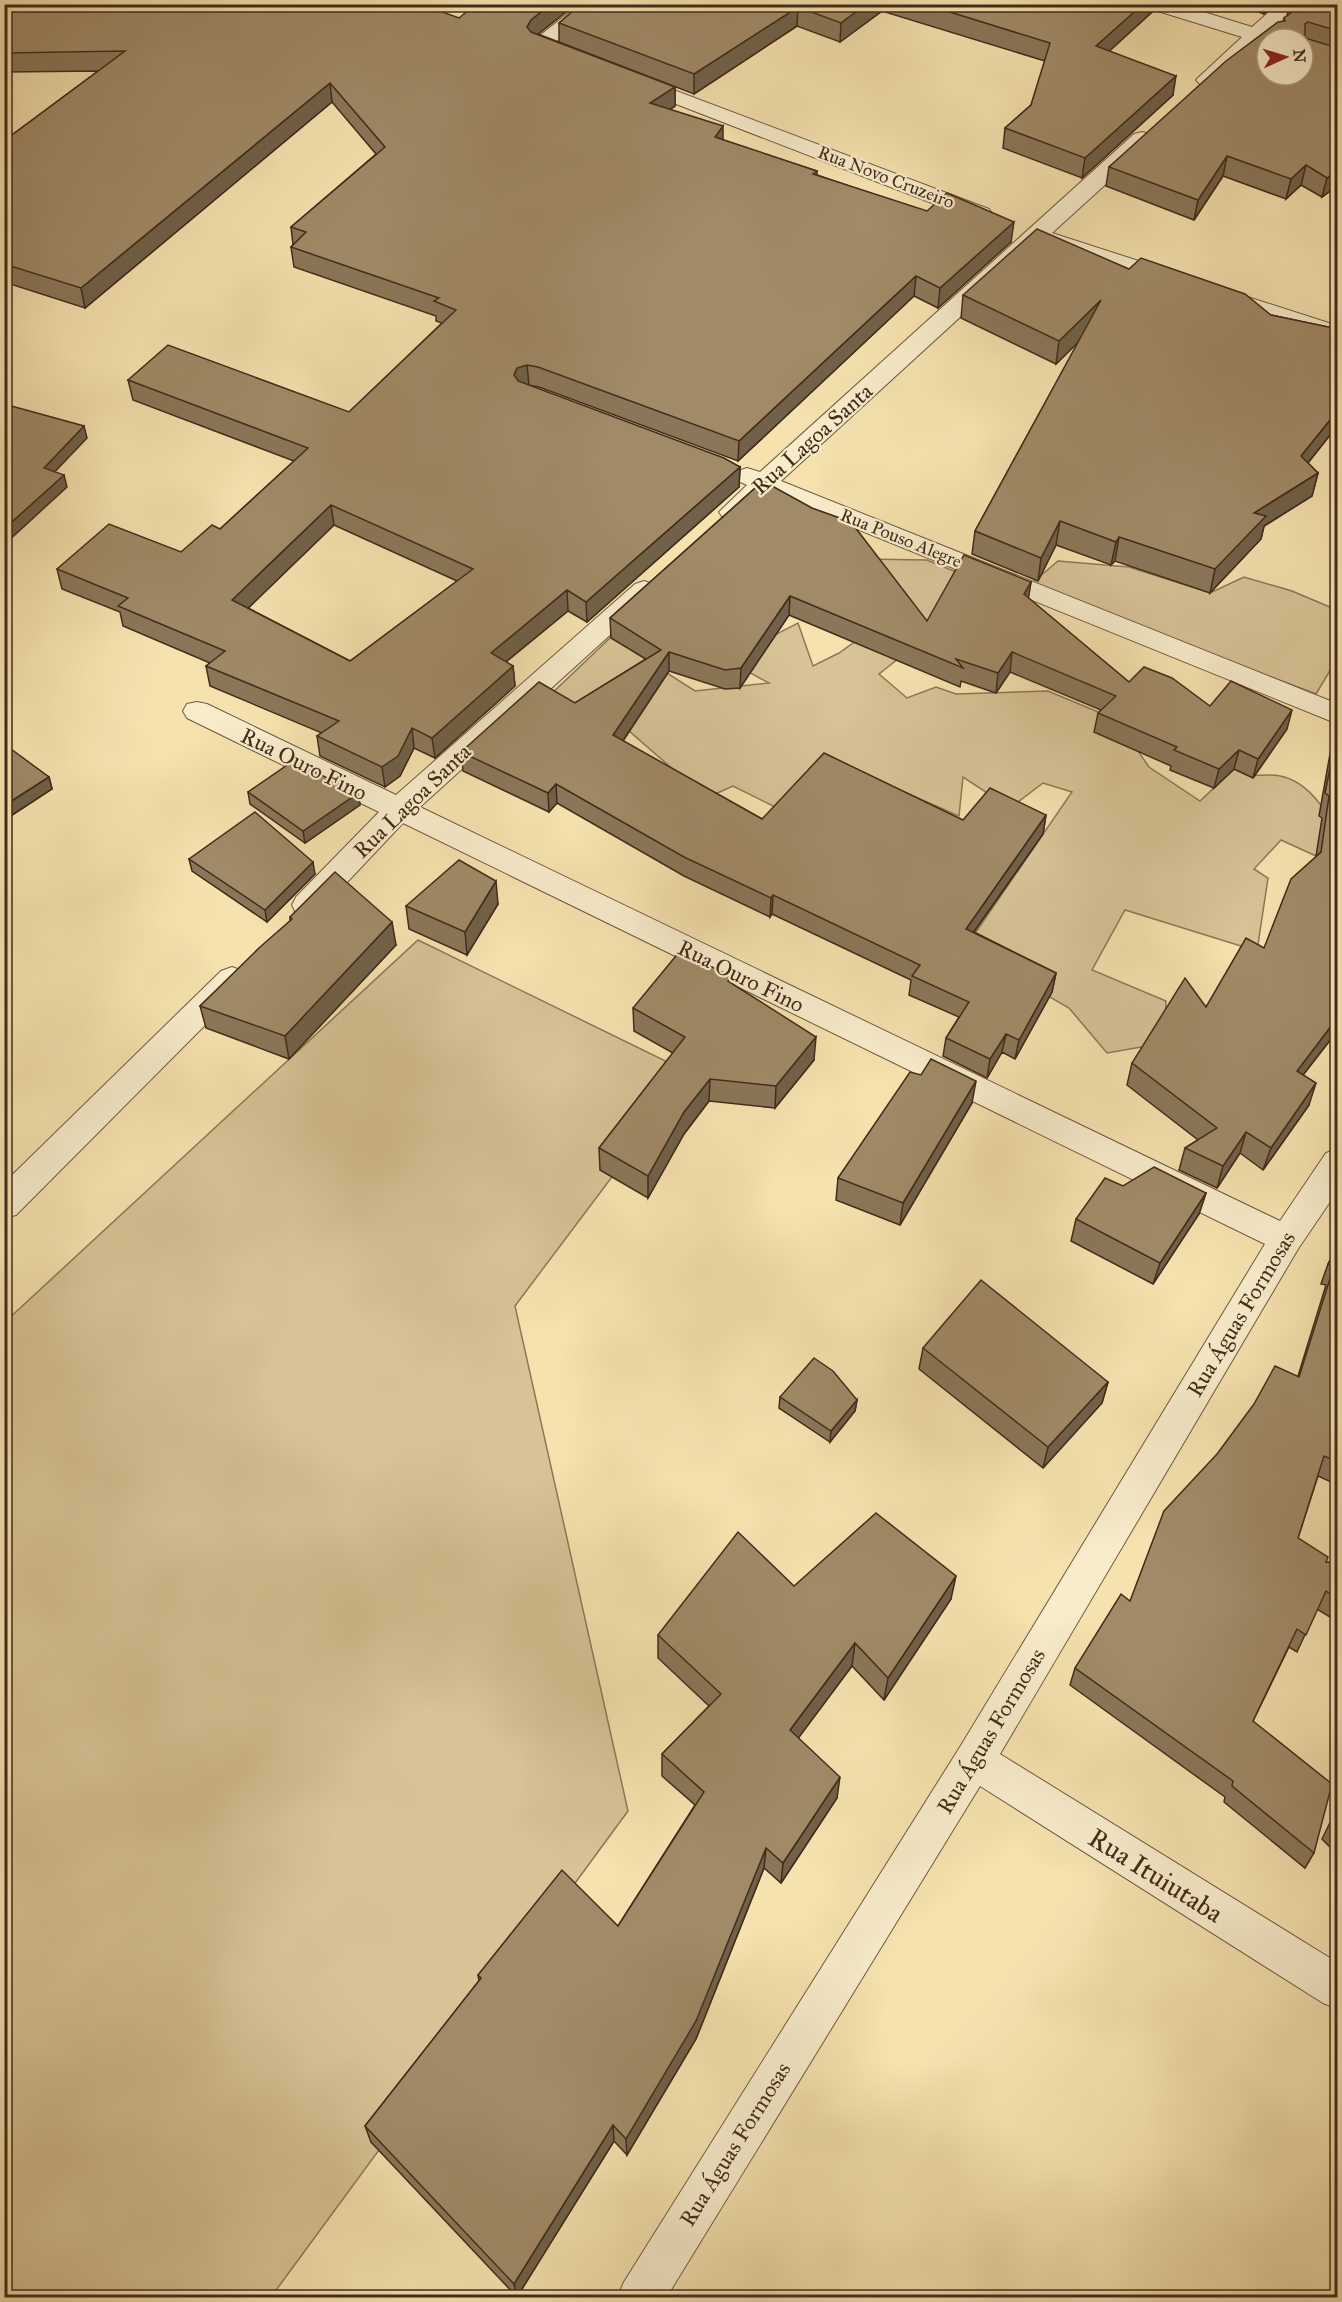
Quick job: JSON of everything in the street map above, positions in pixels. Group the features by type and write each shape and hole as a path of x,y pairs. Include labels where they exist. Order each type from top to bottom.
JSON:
{"street":[{"path":"562,53 540,45 592,4"},
{"path":"1155,4 1255,35"},
{"path":"1271,27 1290,4"},
{"path":"1186,99 1255,43"},
{"name":"Rua Novo Cruzeiro","path":"617,74 1017,227 1338,334"},
{"name":"Rua Lagoa Santa","path":"711,531 764,483 1017,227 1160,123"},
{"name":"Rua Pouso Alegre","path":"722,467 1338,715"},
{"name":"Rua Lagoa Santa","path":"283,929 398,810 657,578"},
{"name":"Rua Ouro Fino","path":"197,711 1286,1239"},
{"path":"11,1187 249,962"},
{"name":"Rua Águas Formosas","path":"640,2298 974,1760 1286,1239 1338,1162"},
{"name":"Rua Ituiutaba","path":"974,1760 1338,1988"}],"shaded area":[{"path":"863,559 927,560 1000,590 960,610 879,674 907,698 936,687 956,694 1048,691 1103,714 1095,732 1138,751 1149,767 1200,801 1234,769 1245,774 1282,776 1310,792 1337,828 1316,856 1281,840 1254,869 1268,878 1257,951 1125,910 1092,970 1166,1001 1164,1043 1107,1053 1069,1008 965,948 1072,792 1043,783 1010,808 963,777 959,816 833,761 785,812 733,786 706,798 629,731 546,699 611,637 695,691 769,683 726,660 798,623 813,666 839,653 871,630"},
{"path":"1058,561 1129,567 1210,593 1244,577 1292,591 1337,610 1337,659 1316,694 1131,624 1032,583"},
{"path":"418,940 690,1073 515,1306 628,1811 271,2297 5,2298 5,1322"}],"building":[{"path":"4,4 420,4 459,18 476,4 551,4 531,20 527,27 531,32 675,87 650,103 723,126 715,137 817,171 813,174 927,211 947,193 1014,222 940,288 916,276 739,441 538,367 527,365 517,368 514,375 518,381 724,458 740,467 586,602 567,590 491,653 513,666 432,738 412,728 398,756 382,767 317,736 339,721 206,666 225,651 118,606 128,598 57,569 109,524 181,552 212,525 220,529 308,448 128,380 168,345 349,412 456,310 434,301 439,298 291,247 306,232 291,227 385,147 330,83 81,288 4,264 4,141 125,51 4,53","holes":["331,505 473,569 350,661 232,600"]},
{"path":"581,4 866,4 841,23 798,7 694,74 559,23"},
{"path":"924,4 1143,4 1096,46 1176,76 1085,158 1005,128 1031,105 1050,43"},
{"path":"1297,4 1338,4 1338,31 1308,22 1305,27 1271,27 1278,22 1285,21 1284,18 1300,6"},
{"path":"1255,39 1255,87 1315,87 1315,41 1338,48 1338,169 1327,178 1306,165 1291,179 1227,156 1198,200 1109,167 1226,61"},
{"path":"1037,229 1129,269 1141,258 1245,294 1271,315 1338,329 1338,410 1301,456 1318,473 1254,513 1266,516 1215,569 1119,537 1116,542 1060,521 1041,558 975,531 1101,300 1059,341 963,295"},
{"path":"4,404 84,426 44,468 64,475 4,529"},
{"path":"763,481 812,508 851,522 927,621 964,555 1031,582 1024,594 1129,682 1144,667 1172,678 1210,706 1231,681 1292,710 1258,759 1239,750 1219,769 1174,750 1177,747 1098,713 1116,696 1012,652 998,673 956,659 963,668 790,596 741,668 725,670 669,652 613,735 762,819 824,753 963,820 990,788 1046,815 966,929 1056,973 1019,1040 1006,1034 990,1059 946,1038 969,1002 912,976 920,965 773,895 771,898 684,857 556,784 548,793 461,752 539,682 575,703 661,650 610,618"},
{"path":"1338,728 1338,1017 1297,1071 1316,1083 1271,1148 1246,1132 1223,1166 1185,1148 1217,1128 1132,1063 1185,978 1206,1007 1246,938 1264,948 1291,879 1321,852 1329,796 1325,793"},
{"path":"11,749 49,777 5,805 4,753"},
{"path":"293,761 358,793 303,831 248,792"},
{"path":"255,812 313,862 265,910 189,859"},
{"path":"459,860 496,881 465,932 406,906"},
{"path":"335,872 392,922 285,1036 200,1006 292,919 290,917"},
{"path":"680,951 732,977 728,981 816,1037 776,1086 710,1079 684,1112 648,1176 599,1148 685,1037 633,1008"},
{"path":"931,1059 976,1081 903,1203 838,1178 910,1072 921,1075"},
{"path":"1154,1167 1206,1193 1160,1263 1076,1219 1105,1178 1123,1186"},
{"path":"1338,1245 1338,1462 1324,1456 1298,1538 1328,1557 1326,1562 1338,1563 1338,1599 1326,1591 1306,1635 1297,1629 1253,1721 1332,1784 1314,1853 1232,1786 1233,1781 1075,1668 1121,1594 1130,1601 1164,1511 1217,1454 1254,1404 1275,1366 1299,1377 1334,1266 1328,1264"},
{"path":"981,1280 1108,1382 1048,1447 923,1348"},
{"path":"814,1358 833,1371 857,1400 831,1431 780,1397"},
{"path":"876,1513 956,1576 888,1678 855,1643 790,1730 840,1777 783,1863 766,1848 696,2021 626,2139 613,2125 514,2284 365,2126 481,1978 478,1975 562,1870 618,1926 704,1792 662,1754 721,1694 658,1635 738,1532 794,1586"},
{"path":"1338,1810 1338,1830 1332,1824"}]}
